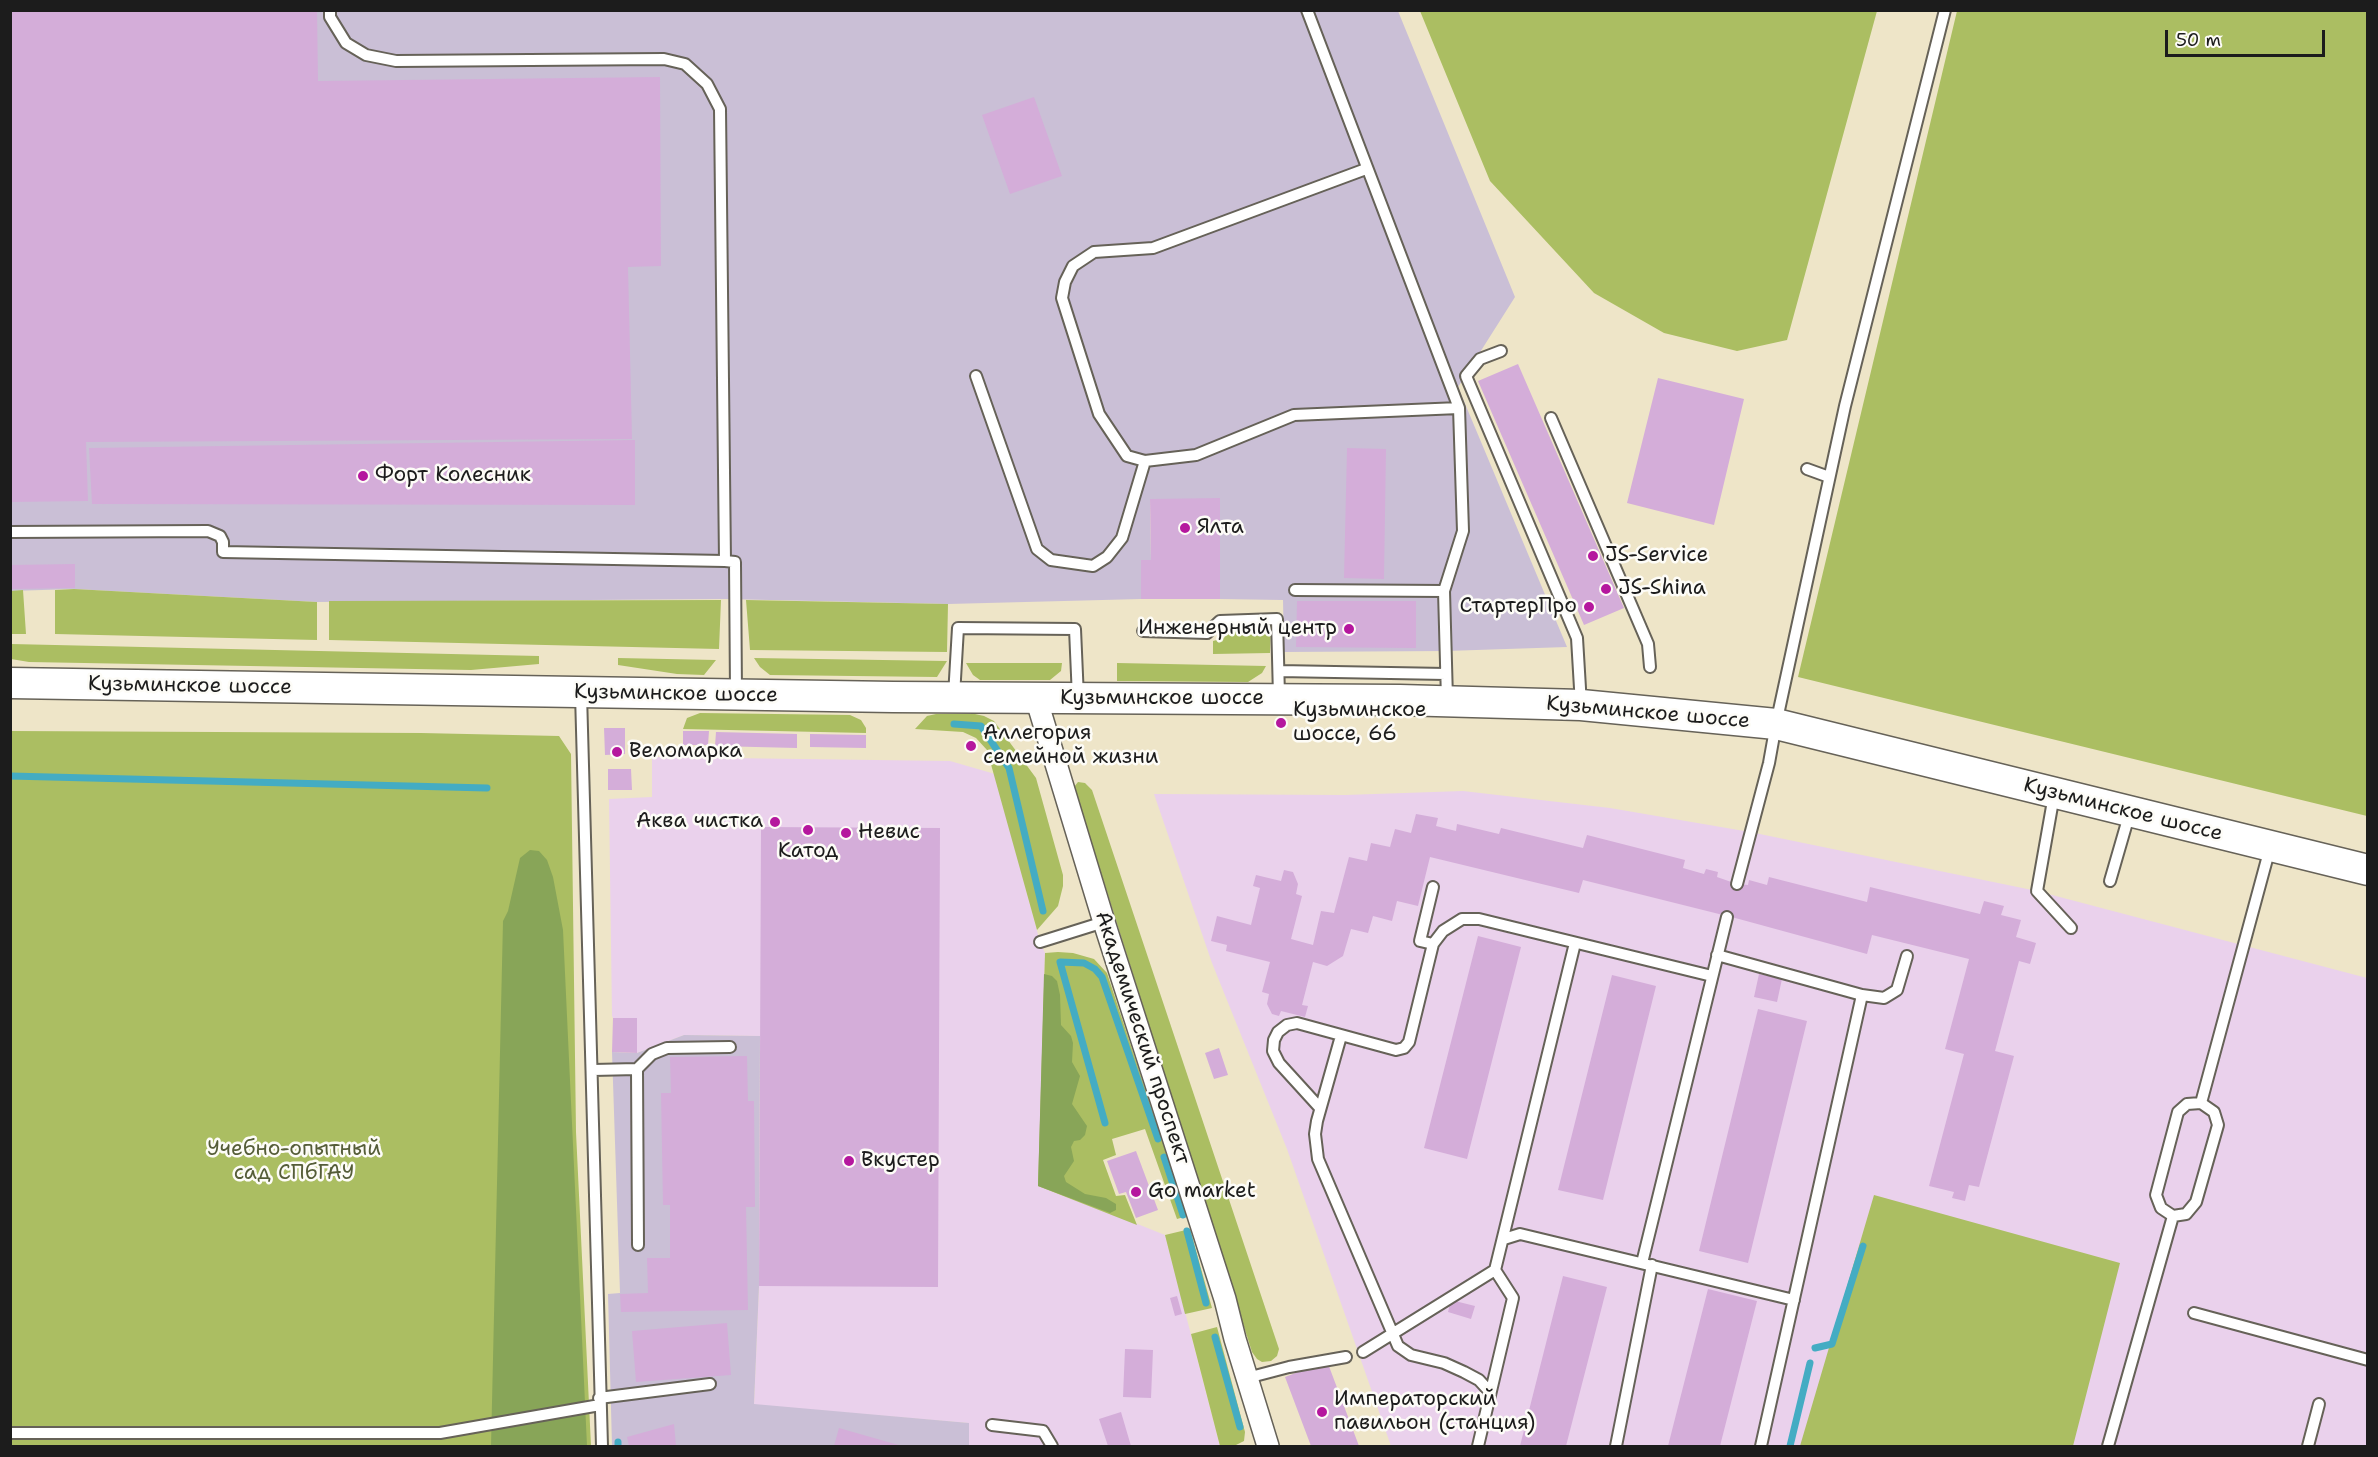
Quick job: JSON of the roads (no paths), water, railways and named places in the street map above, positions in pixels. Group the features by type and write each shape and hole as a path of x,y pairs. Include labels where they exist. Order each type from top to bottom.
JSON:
{"main road":[{"name":"Кузьминское шоссе","path":"10,683 1036,698 1078,698 1279,685 1446,688 1581,705 1776,724 2367,870"}],"street":[{"name":"Академический проспект","path":"1036,698 1104,922 1225,1299 1268,1446"}],"lane":[{"path":"330,10 330,17 346,43 366,55 396,61 664,59 685,64 707,84 720,109 725,561"},
{"path":"1306,10 1459,408 1463,531 1444,591 1446,688"},
{"path":"1737,884 1769,763 1845,406 1945,10"},
{"path":"1366,169 1153,248 1094,252 1073,266 1065,282 1062,298 1099,414 1127,456 1145,461 1196,455 1294,415 1459,408"},
{"path":"1501,351 1480,359 1466,376 1578,638 1581,705"},
{"path":"976,376 1037,549 1051,560 1093,566 1107,557 1122,538 1145,461"},
{"path":"1551,418 1648,644 1650,667"},
{"path":"1807,470 1829,477"},
{"path":"10,532 208,531 220,536 223,542 223,552 735,562 736,695"},
{"path":"1295,590 1444,591"},
{"path":"1143,632 1207,633 1220,621 1277,619 1279,685"},
{"path":"953,697 958,628 1052,628 1075,629 1078,698"},
{"path":"581,693 602,1446"},
{"path":"2054,792 2037,891 2071,928"},
{"path":"2110,881 2130,812"},
{"path":"2201,1103 2270,846"},
{"path":"1433,887 1420,941 1433,944"},
{"path":"1616,1446 1647,1264 1727,917"},
{"path":"1320,1108 1279,1063 1273,1051 1274,1040 1278,1032 1287,1025 1297,1023 1396,1050 1404,1048 1409,1042 1433,944 1443,931 1462,919 1479,919 1712,976"},
{"path":"1040,942 1104,922"},
{"path":"1363,1352 1495,1270 1575,943"},
{"path":"1717,955 1862,995 1884,998 1897,990 1907,956"},
{"path":"1761,1446 1862,995"},
{"path":"1341,1036 1320,1108 1316,1134 1318,1159 1398,1346 1411,1355 1444,1363 1464,1372 1479,1380 1490,1392"},
{"path":"593,1070 637,1069 652,1054 668,1048 730,1047"},
{"path":"637,1069 638,1245"},
{"path":"2201,1103 2214,1112 2218,1125 2196,1203 2186,1214 2173,1216 2161,1208 2156,1195 2178,1112 2187,1104 2201,1103"},
{"path":"2109,1446 2173,1216"},
{"path":"1504,1239 1520,1234 1794,1300"},
{"path":"1478,1446 1513,1298 1495,1270"},
{"path":"2194,1313 2367,1360"},
{"path":"1247,1378 1289,1367 1346,1357"},
{"path":"10,1433 440,1433 600,1402 710,1384"},
{"path":"2307,1446 2319,1404"},
{"path":"992,1425 1043,1431 1052,1446"}],"waterway":[{"path":"954,724 981,726 1009,768 1043,911"},
{"path":"10,776 487,788"},
{"path":"1105,1123 1060,962 1084,963 1095,969 1102,977 1158,1139"},
{"path":"1164,1157 1183,1215"},
{"path":"1187,1231 1206,1303"},
{"path":"1815,1348 1832,1344 1863,1246"},
{"path":"1215,1337 1240,1427"},
{"path":"1790,1446 1810,1363"}],"place":[{"name":"Форт Колесник","path":"363,476"},
{"name":"Ялта","path":"1185,528"},
{"name":"JS-Service","path":"1593,556"},
{"name":"JS-Shina","path":"1606,589"},
{"name":"СтартерПро","path":"1589,607"},
{"name":"Инженерный центр","path":"1349,629"},
{"name":"Кузьминское шоссе, 66","path":"1281,723"},
{"name":"Аллегория семейной жизни","path":"971,746"},
{"name":"Веломарка","path":"617,752"},
{"name":"Аква чистка","path":"775,822"},
{"name":"Катод","path":"808,830"},
{"name":"Невис","path":"846,833"},
{"name":"Вкустер","path":"849,1161"},
{"name":"Go market","path":"1136,1192"},
{"name":"Императорский павильон (станция)","path":"1322,1412"}],"park label":[{"name":"Учебно-опытный сад СПбГАУ","path":"294,1162"}]}
